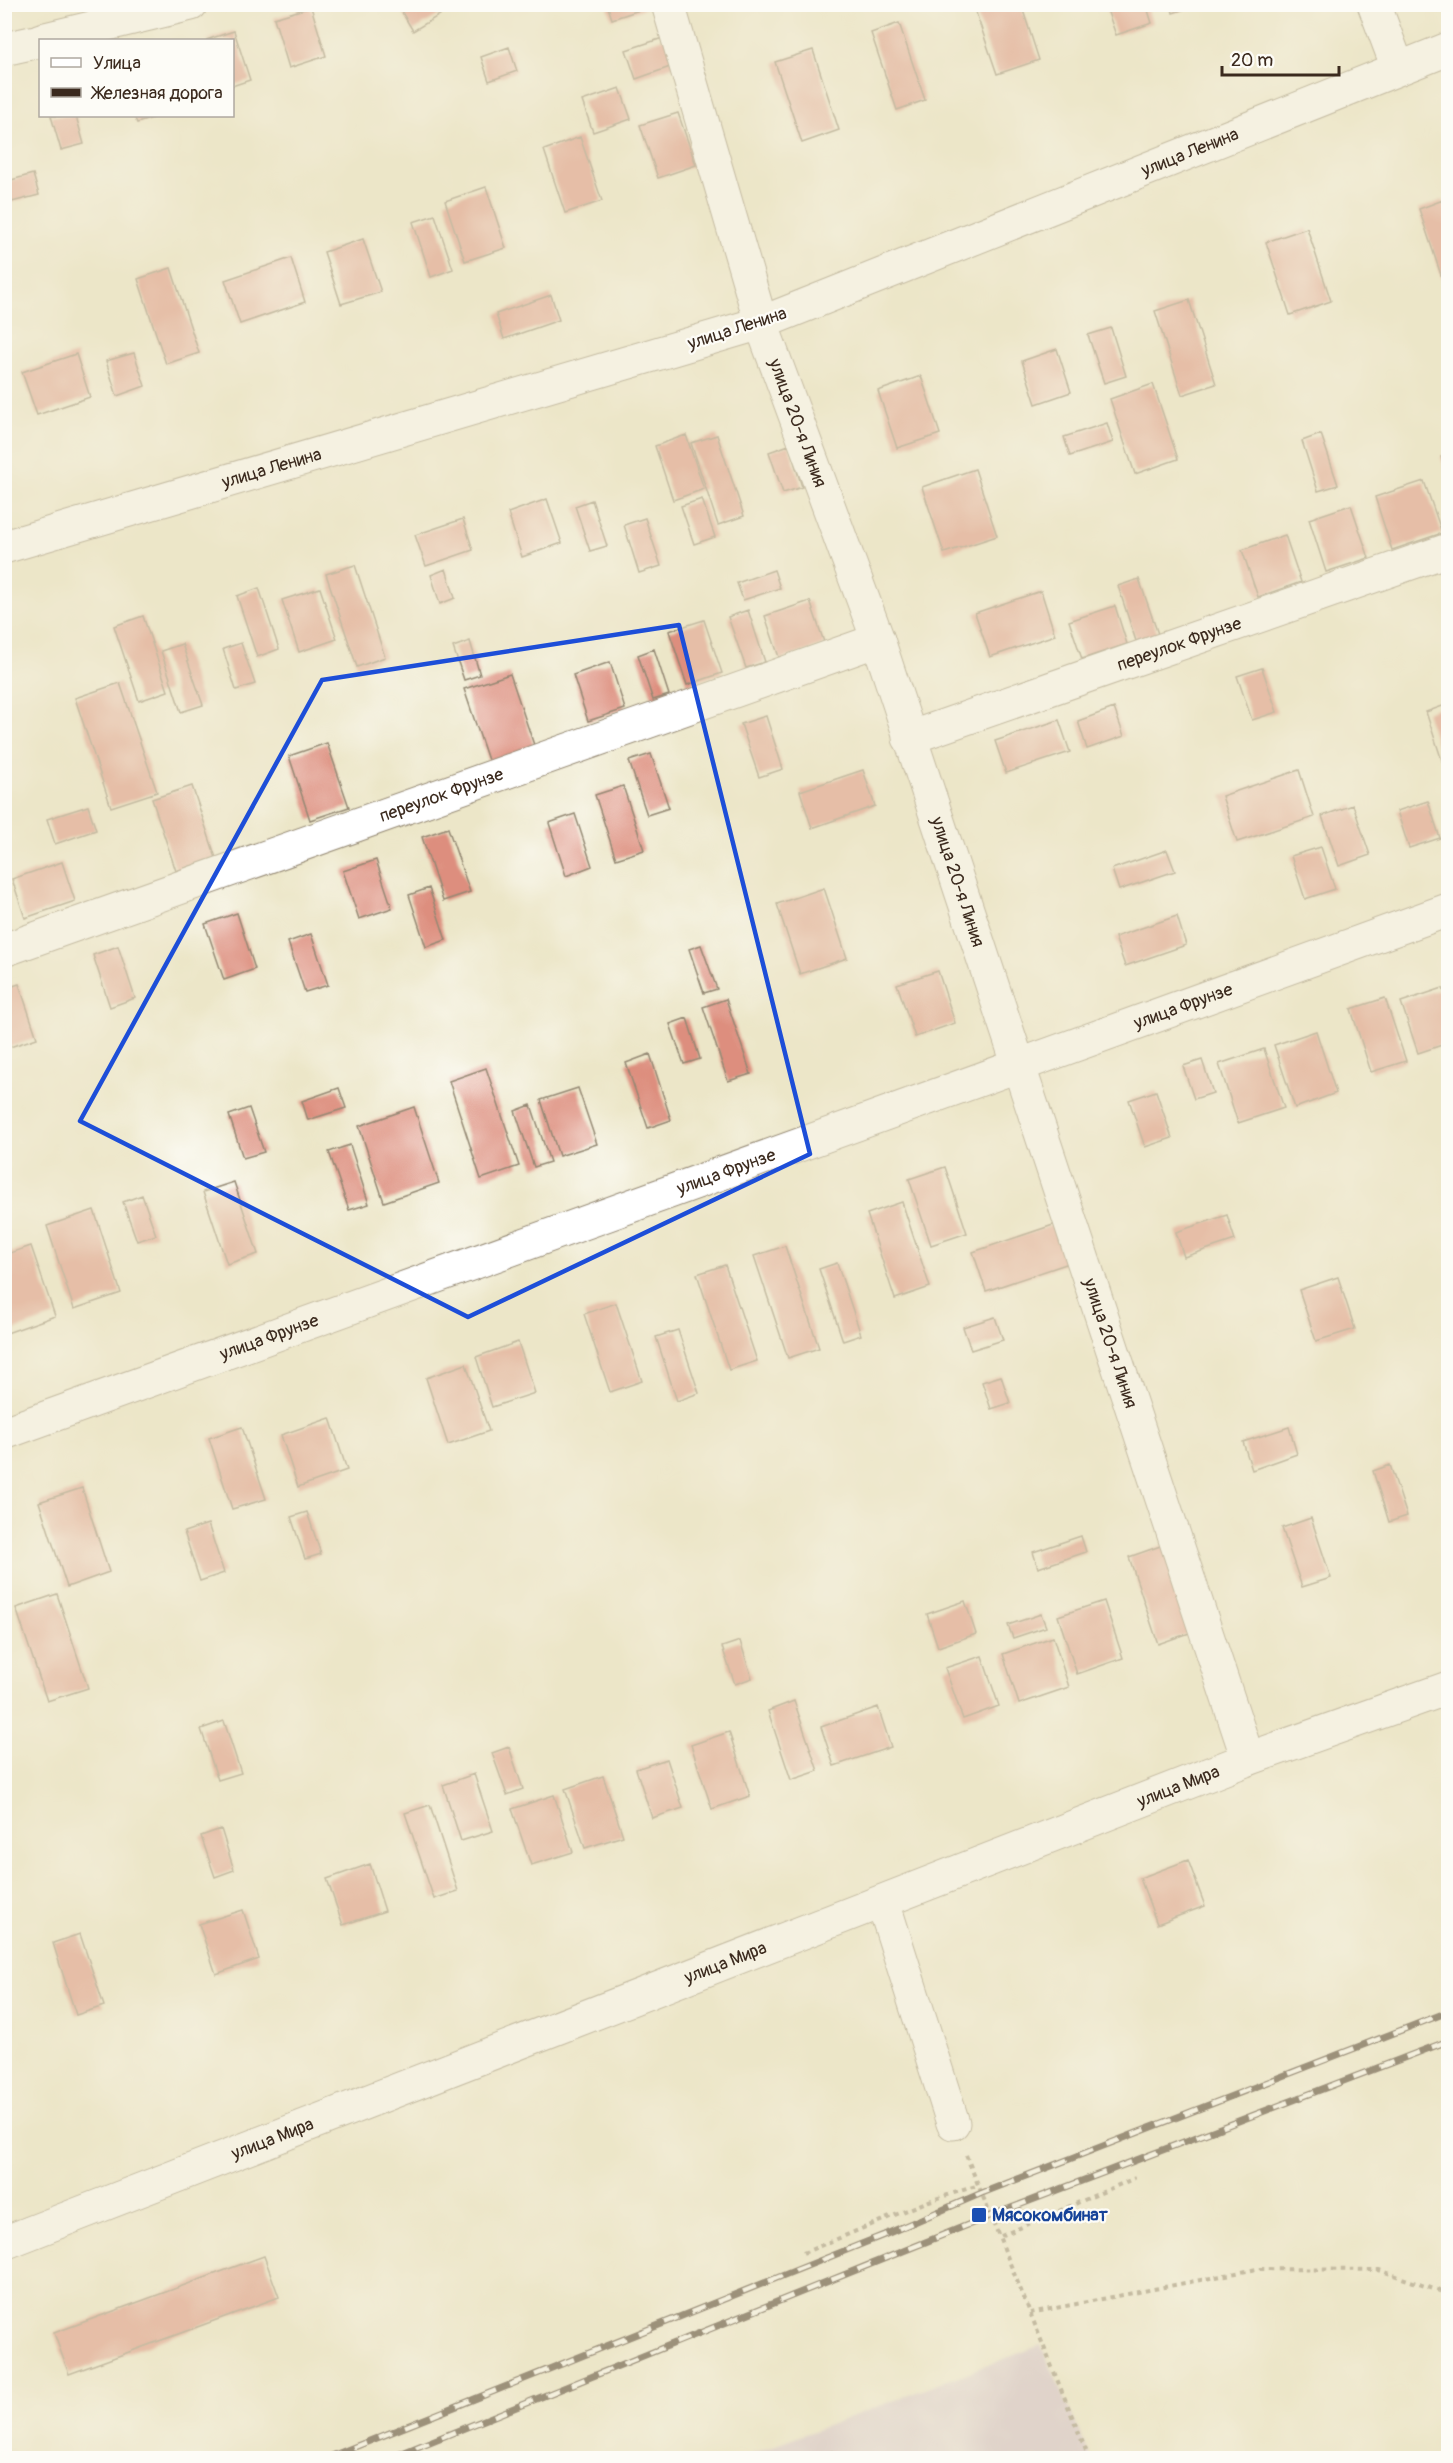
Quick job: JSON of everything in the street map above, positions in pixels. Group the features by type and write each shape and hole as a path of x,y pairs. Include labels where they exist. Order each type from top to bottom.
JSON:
{"street":[{"path":"49,39 191,4"},
{"name":"улица 20-я Линия","path":"668,4 761,322 878,640 1248,1759"},
{"path":"1374,4 1398,68"},
{"path":"4,49 39,41"},
{"name":"улица Ленина","path":"4,547 761,322 1449,49"},
{"name":"переулок Фрунзе","path":"909,738 1449,550"},
{"name":"переулок Фрунзе","path":"4,950 878,640"},
{"name":"улица Фрунзе","path":"4,1433 1449,910"},
{"name":"улица Мира","path":"4,2243 1248,1759 1449,1688"},
{"path":"883,1902 953,2123"}],"path":[{"path":"966,2155 990,2216 1001,2236 1089,2458"},
{"path":"1001,2236 1135,2178"},
{"path":"802,2253 929,2201 979,2185"},
{"path":"1030,2313 1257,2269 1379,2270 1449,2294"}],"highlighted area":[{"path":"679,625 810,1154 468,1317 80,1121 322,680"}],"shaded area":[{"path":"1041,2345 1091,2458 742,2458"}],"building":[{"path":"397,4 458,4 413,31"},
{"path":"607,4 655,4 655,5 612,19"},
{"path":"973,4 1021,4 1039,60 997,74"},
{"path":"1105,4 1146,4 1152,23 1116,35"},
{"path":"1171,4 1197,4 1197,5 1173,13"},
{"path":"311,7 326,56 289,68 274,18"},
{"path":"899,23 925,100 897,110 871,33"},
{"path":"234,31 250,80 234,85 234,39 209,39"},
{"path":"681,32 690,60 636,79 626,50"},
{"path":"509,47 517,71 489,81 481,57"},
{"path":"813,50 839,130 802,143 775,62"},
{"path":"620,88 631,119 593,132 582,101"},
{"path":"678,113 696,165 658,178 640,125"},
{"path":"51,117 76,117 84,144 61,150"},
{"path":"134,117 156,117 137,123"},
{"path":"580,137 602,201 565,213 544,150"},
{"path":"33,174 39,195 4,204 4,182"},
{"path":"486,187 506,248 465,261 445,201"},
{"path":"1443,200 1448,216 1448,296 1419,209"},
{"path":"435,215 453,269 431,277 413,222"},
{"path":"1307,228 1331,301 1290,315 1266,242"},
{"path":"363,239 381,292 341,304 324,252"},
{"path":"291,258 305,302 240,324 225,280"},
{"path":"171,268 199,353 166,364 138,279"},
{"path":"551,295 559,320 504,339 496,314"},
{"path":"1189,300 1216,384 1182,395 1155,311"},
{"path":"1111,328 1126,376 1104,383 1088,335"},
{"path":"1057,349 1071,392 1036,404 1022,361"},
{"path":"134,353 145,386 117,396 106,361"},
{"path":"76,354 90,397 37,415 22,372"},
{"path":"921,376 940,434 897,448 878,391"},
{"path":"1153,384 1178,459 1135,474 1110,399"},
{"path":"1107,423 1113,442 1070,456 1064,437"},
{"path":"1321,434 1338,485 1318,491 1302,441"},
{"path":"686,435 704,489 673,500 655,446"},
{"path":"717,435 744,516 718,525 691,443"},
{"path":"789,445 802,487 783,493 769,452"},
{"path":"1448,454 1448,477 1441,457"},
{"path":"975,469 997,536 944,553 922,487"},
{"path":"1424,481 1442,533 1392,550 1375,497"},
{"path":"547,499 562,543 522,557 508,513"},
{"path":"702,499 715,537 694,544 681,506"},
{"path":"592,500 607,546 590,551 575,506"},
{"path":"1351,505 1369,558 1326,572 1309,519"},
{"path":"645,518 661,566 639,573 624,525"},
{"path":"463,519 473,550 426,566 415,535"},
{"path":"1285,535 1301,582 1258,597 1242,550"},
{"path":"355,565 385,657 357,667 326,574"},
{"path":"446,569 455,598 440,604 431,575"},
{"path":"774,570 780,588 743,600 737,583"},
{"path":"1139,579 1158,634 1136,641 1118,586"},
{"path":"259,588 279,649 257,657 237,596"},
{"path":"320,588 337,639 299,652 282,600"},
{"path":"1041,591 1055,635 990,657 975,613"},
{"path":"810,601 825,645 780,660 765,616"},
{"path":"1115,606 1127,644 1082,659 1069,621"},
{"path":"748,610 765,662 746,668 728,617"},
{"path":"143,616 168,691 139,701 114,626"},
{"path":"704,620 722,673 687,685 669,631"},
{"path":"470,641 480,675 464,680 453,647"},
{"path":"241,643 255,684 236,690 223,649"},
{"path":"182,644 203,705 181,712 161,651"},
{"path":"654,649 669,695 653,700 638,655"},
{"path":"610,662 625,709 588,721 573,675"},
{"path":"1262,668 1277,712 1252,720 1237,676"},
{"path":"510,674 535,748 489,763 464,689"},
{"path":"120,683 157,792 111,807 75,698"},
{"path":"1448,704 1448,779 1426,712"},
{"path":"1114,708 1124,736 1087,749 1078,721"},
{"path":"766,716 783,769 759,777 741,724"},
{"path":"1059,720 1070,752 1006,773 995,741"},
{"path":"327,743 349,807 310,820 289,756"},
{"path":"651,754 669,808 647,815 629,761"},
{"path":"863,770 875,806 812,828 800,791"},
{"path":"1299,770 1314,817 1237,842 1222,796"},
{"path":"192,786 216,858 176,871 152,799"},
{"path":"623,786 644,850 616,859 595,795"},
{"path":"1428,801 1440,838 1409,848 1397,811"},
{"path":"1353,805 1370,855 1339,866 1322,816"},
{"path":"88,806 96,830 55,844 47,819"},
{"path":"575,814 592,866 566,876 549,823"},
{"path":"448,828 470,892 443,901 422,837"},
{"path":"1321,847 1335,889 1305,899 1291,856"},
{"path":"1167,850 1175,871 1119,890 1112,869"},
{"path":"376,860 392,908 359,919 343,871"},
{"path":"62,862 75,901 25,918 12,879"},
{"path":"429,888 446,940 426,947 409,895"},
{"path":"824,888 847,958 800,974 777,904"},
{"path":"237,913 255,969 224,980 205,924"},
{"path":"1177,916 1186,945 1125,966 1115,937"},
{"path":"311,934 328,985 305,992 288,942"},
{"path":"701,945 717,989 704,993 689,949"},
{"path":"118,946 135,998 110,1007 93,955"},
{"path":"938,971 955,1023 915,1037 897,984"},
{"path":"19,984 37,1038 4,1049 4,989"},
{"path":"1443,988 1448,1004 1448,1043 1418,1053 1401,1002"},
{"path":"1385,998 1406,1061 1371,1072 1351,1009"},
{"path":"726,999 751,1074 728,1081 703,1007"},
{"path":"687,1018 700,1059 684,1064 670,1024"},
{"path":"1316,1031 1336,1093 1295,1108 1274,1045"},
{"path":"1264,1049 1284,1108 1238,1123 1219,1064"},
{"path":"650,1054 671,1120 648,1128 626,1063"},
{"path":"1202,1060 1213,1093 1194,1099 1183,1066"},
{"path":"486,1068 519,1166 481,1179 449,1081"},
{"path":"339,1088 346,1108 308,1120 302,1101"},
{"path":"578,1088 597,1144 559,1156 541,1100"},
{"path":"1156,1091 1172,1138 1145,1147 1129,1100"},
{"path":"531,1105 550,1162 534,1167 515,1111"},
{"path":"414,1107 439,1183 384,1202 359,1126"},
{"path":"249,1108 264,1152 243,1158 229,1115"},
{"path":"350,1145 369,1204 349,1210 329,1152"},
{"path":"945,1167 967,1233 931,1245 909,1179"},
{"path":"234,1182 258,1254 227,1264 203,1192"},
{"path":"142,1195 156,1235 137,1241 123,1202"},
{"path":"902,1202 930,1287 895,1299 867,1214"},
{"path":"94,1210 121,1293 74,1309 47,1226"},
{"path":"1227,1215 1235,1240 1184,1257 1176,1232"},
{"path":"1065,1221 1078,1260 986,1291 973,1252"},
{"path":"31,1246 55,1316 4,1334 4,1255"},
{"path":"785,1246 819,1348 788,1358 754,1256"},
{"path":"837,1263 861,1335 843,1341 819,1269"},
{"path":"725,1265 757,1361 729,1370 697,1274"},
{"path":"1338,1277 1355,1329 1316,1341 1299,1290"},
{"path":"616,1303 642,1381 610,1392 584,1314"},
{"path":"995,1317 1003,1340 971,1350 963,1327"},
{"path":"678,1330 699,1393 677,1401 656,1337"},
{"path":"518,1342 535,1393 492,1407 476,1357"},
{"path":"466,1364 489,1431 448,1445 426,1378"},
{"path":"1001,1376 1010,1403 991,1409 982,1382"},
{"path":"330,1418 347,1470 298,1487 281,1435"},
{"path":"242,1427 266,1499 232,1509 209,1438"},
{"path":"1289,1427 1297,1454 1252,1470 1243,1442"},
{"path":"1390,1465 1407,1516 1389,1522 1373,1471"},
{"path":"82,1488 109,1572 67,1587 39,1502"},
{"path":"307,1512 321,1554 305,1559 291,1517"},
{"path":"1311,1518 1331,1578 1302,1587 1282,1528"},
{"path":"208,1524 224,1573 200,1581 184,1532"},
{"path":"1081,1536 1086,1552 1038,1568 1033,1552"},
{"path":"1169,1543 1198,1630 1158,1644 1129,1557"},
{"path":"57,1594 88,1688 47,1701 16,1608"},
{"path":"965,1601 976,1634 938,1647 927,1614"},
{"path":"1104,1601 1123,1658 1077,1674 1058,1616"},
{"path":"1041,1614 1046,1627 1013,1638 1008,1625"},
{"path":"1053,1637 1069,1687 1019,1704 1003,1654"},
{"path":"740,1641 752,1678 735,1684 722,1647"},
{"path":"982,1656 999,1706 963,1719 945,1668"},
{"path":"794,1701 818,1771 791,1780 768,1711"},
{"path":"878,1707 891,1747 834,1766 821,1727"},
{"path":"224,1721 241,1773 218,1780 201,1729"},
{"path":"729,1732 750,1796 712,1809 691,1745"},
{"path":"509,1747 523,1789 507,1795 492,1753"},
{"path":"667,1759 683,1808 652,1818 636,1769"},
{"path":"474,1774 493,1831 461,1841 443,1785"},
{"path":"603,1776 623,1836 585,1848 565,1789"},
{"path":"554,1795 573,1852 531,1865 512,1809"},
{"path":"430,1805 458,1891 434,1899 405,1813"},
{"path":"221,1829 234,1870 215,1877 201,1836"},
{"path":"1188,1860 1205,1906 1157,1924 1140,1878"},
{"path":"370,1864 385,1911 343,1925 327,1879"},
{"path":"243,1910 259,1959 216,1974 199,1924"},
{"path":"80,1934 104,2006 76,2015 53,1943"},
{"path":"264,2256 279,2297 69,2374 54,2333"},
{"path":"832,2451 835,2458 814,2458"}],"railway":[{"path":"327,2458 884,2235 982,2193 1448,2012"},
{"path":"390,2458 990,2216 1448,2041"}],"place":[{"name":"Мясокомбинат","path":"979,2215"}]}
